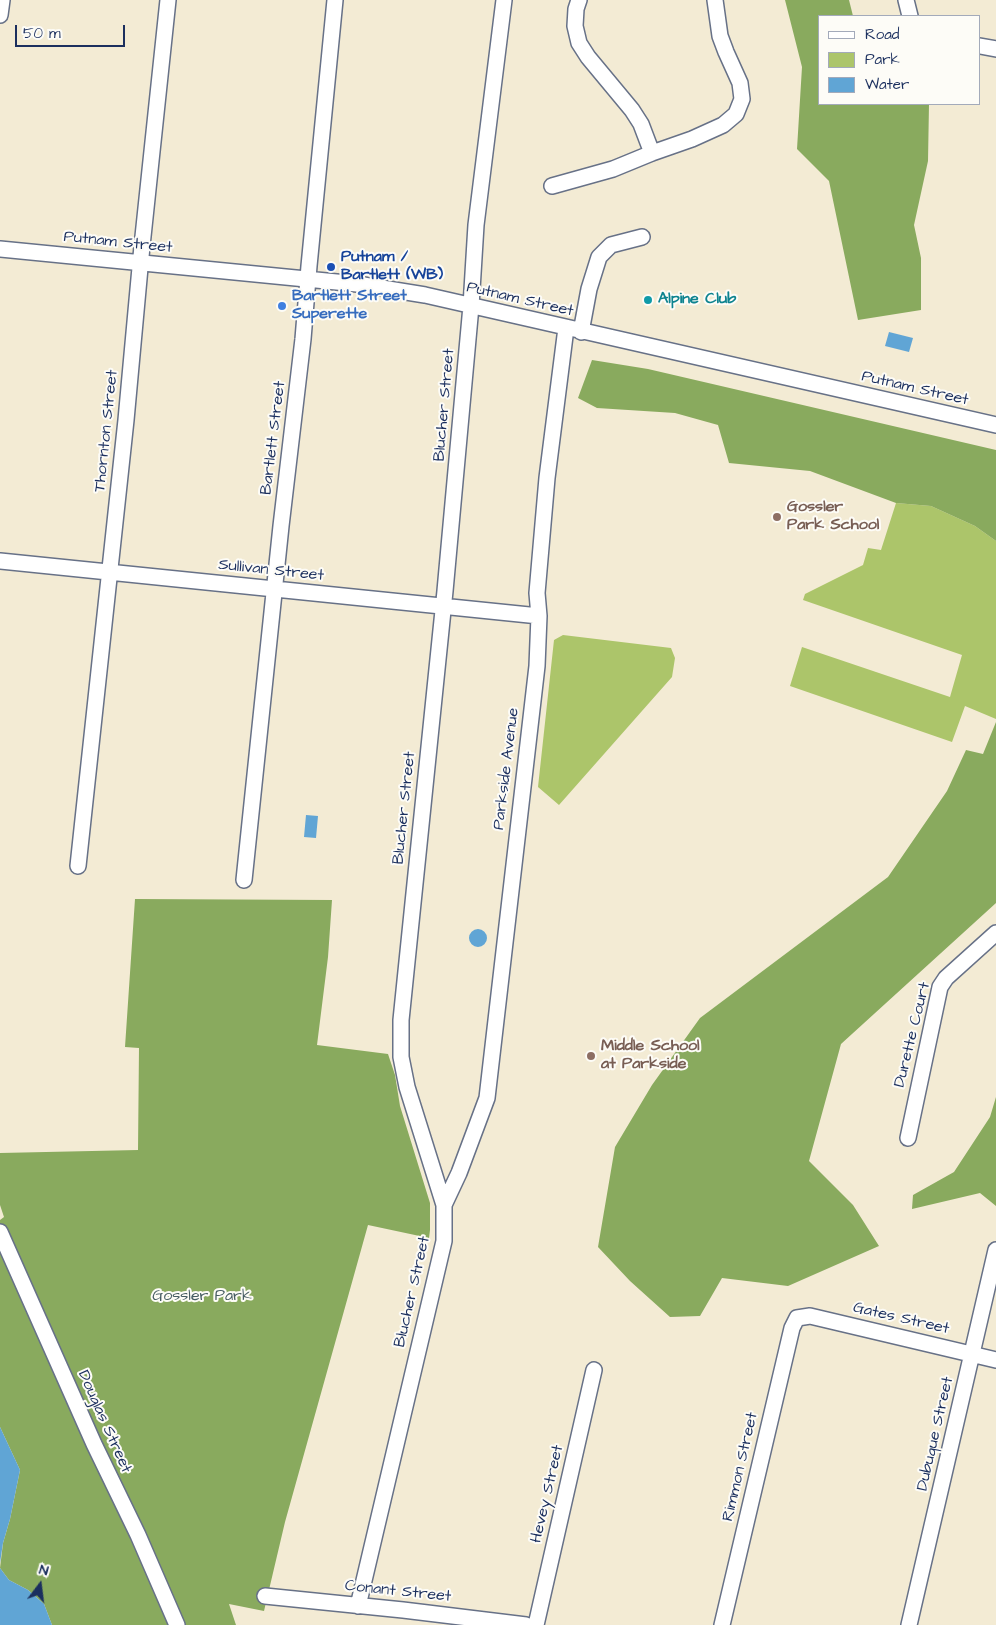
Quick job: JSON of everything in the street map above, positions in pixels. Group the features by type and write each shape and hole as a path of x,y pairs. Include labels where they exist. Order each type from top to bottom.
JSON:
{"street":[{"path":"0,15 2,0"},
{"name":"Thornton Street","path":"78,866 126,420 140,263 168,0"},
{"name":"Bartlett Street","path":"244,880 281,526 303,339 335,0"},
{"name":"Blucher Street","path":"358,1606 444,1241 444,1205 407,1087 401,1057 401,1020 444,606 471,306 476,225 504,0"},
{"path":"579,0 576,9 575,26 579,42 588,57 632,110 641,124 652,153"},
{"path":"552,186 613,169 692,139 723,125 736,114 742,99 740,83 720,36 715,0"},
{"path":"906,0 910,15"},
{"path":"981,46 996,50"},
{"path":"581,332 589,289 599,257 611,245 642,236"},
{"name":"Putnam Street","path":"0,248 357,284 425,295 996,425"},
{"name":"Parkside Avenue","path":"444,1205 459,1173 487,1098 537,666 539,616 537,592 547,478 566,328"},
{"name":"Sullivan Street","path":"0,561 539,616"},
{"name":"Durette Court","path":"908,1138 940,987 946,978 996,933"},
{"name":"Douglas Street","path":"0,1232 177,1625"},
{"name":"Dubuque Street","path":"909,1625 996,1250"},
{"name":"Gates Street","path":"797,1318 810,1316 996,1360"},
{"name":"Rimmon Street","path":"722,1625 792,1328 797,1318"},
{"name":"Hevey Street","path":"536,1625 594,1370"},
{"name":"Conant Street","path":"265,1596 358,1606 464,1621 526,1625"}],"green space":[{"path":"785,0 849,0 853,15 818,15 818,105 929,105 928,161 914,225 921,258 921,310 858,320 829,181 797,149 802,67"},
{"path":"592,360 648,369 996,450 996,541 975,526 931,506 896,503 810,471 729,463 718,425 675,413 597,408 578,398"},
{"path":"896,503 931,506 975,526 996,541 996,719 965,706 952,742 790,686 802,647 950,697 962,655 803,600 805,594 863,565 868,548 881,550"},
{"path":"563,635 671,648 675,658 672,677 559,805 538,787 554,640"},
{"path":"996,722 996,903 841,1044 809,1161 853,1205 879,1246 788,1286 722,1278 700,1316 670,1317 630,1281 598,1247 615,1147 652,1085 700,1018 888,877 947,791 966,750 983,754"},
{"name":"Gossler Park","path":"135,899 332,900 328,957 317,1045 388,1054 395,1075 400,1106 430,1203 429,1238 368,1225 285,1522 264,1611 229,1604 236,1625 52,1625 44,1604 28,1590 9,1580 0,1568 3,1543 20,1470 0,1427 0,1220 4,1217 0,1205 0,1153 138,1150 139,1048 125,1047"},
{"path":"996,1097 996,1206 980,1193 912,1209 913,1195 954,1172 990,1117"}],"water":[{"path":"889,332 913,338 909,352 885,346"},
{"path":"306,815 318,816 316,838 304,837"},
{"path":"478,929 484,932 487,938 484,944 478,947 472,944 469,938 472,932"},
{"path":"0,1427 20,1470 0,1563"},
{"path":"0,1568 9,1580 28,1590 44,1604 52,1625 0,1625"}],"place":[{"name":"Putnam / Bartlett (WB)","path":"331,267"},
{"name":"Alpine Club","path":"648,300"},
{"name":"Bartlett Street Superette","path":"282,306"},
{"name":"Gossler Park School","path":"777,517"},
{"name":"Middle School at Parkside","path":"591,1056"}]}
